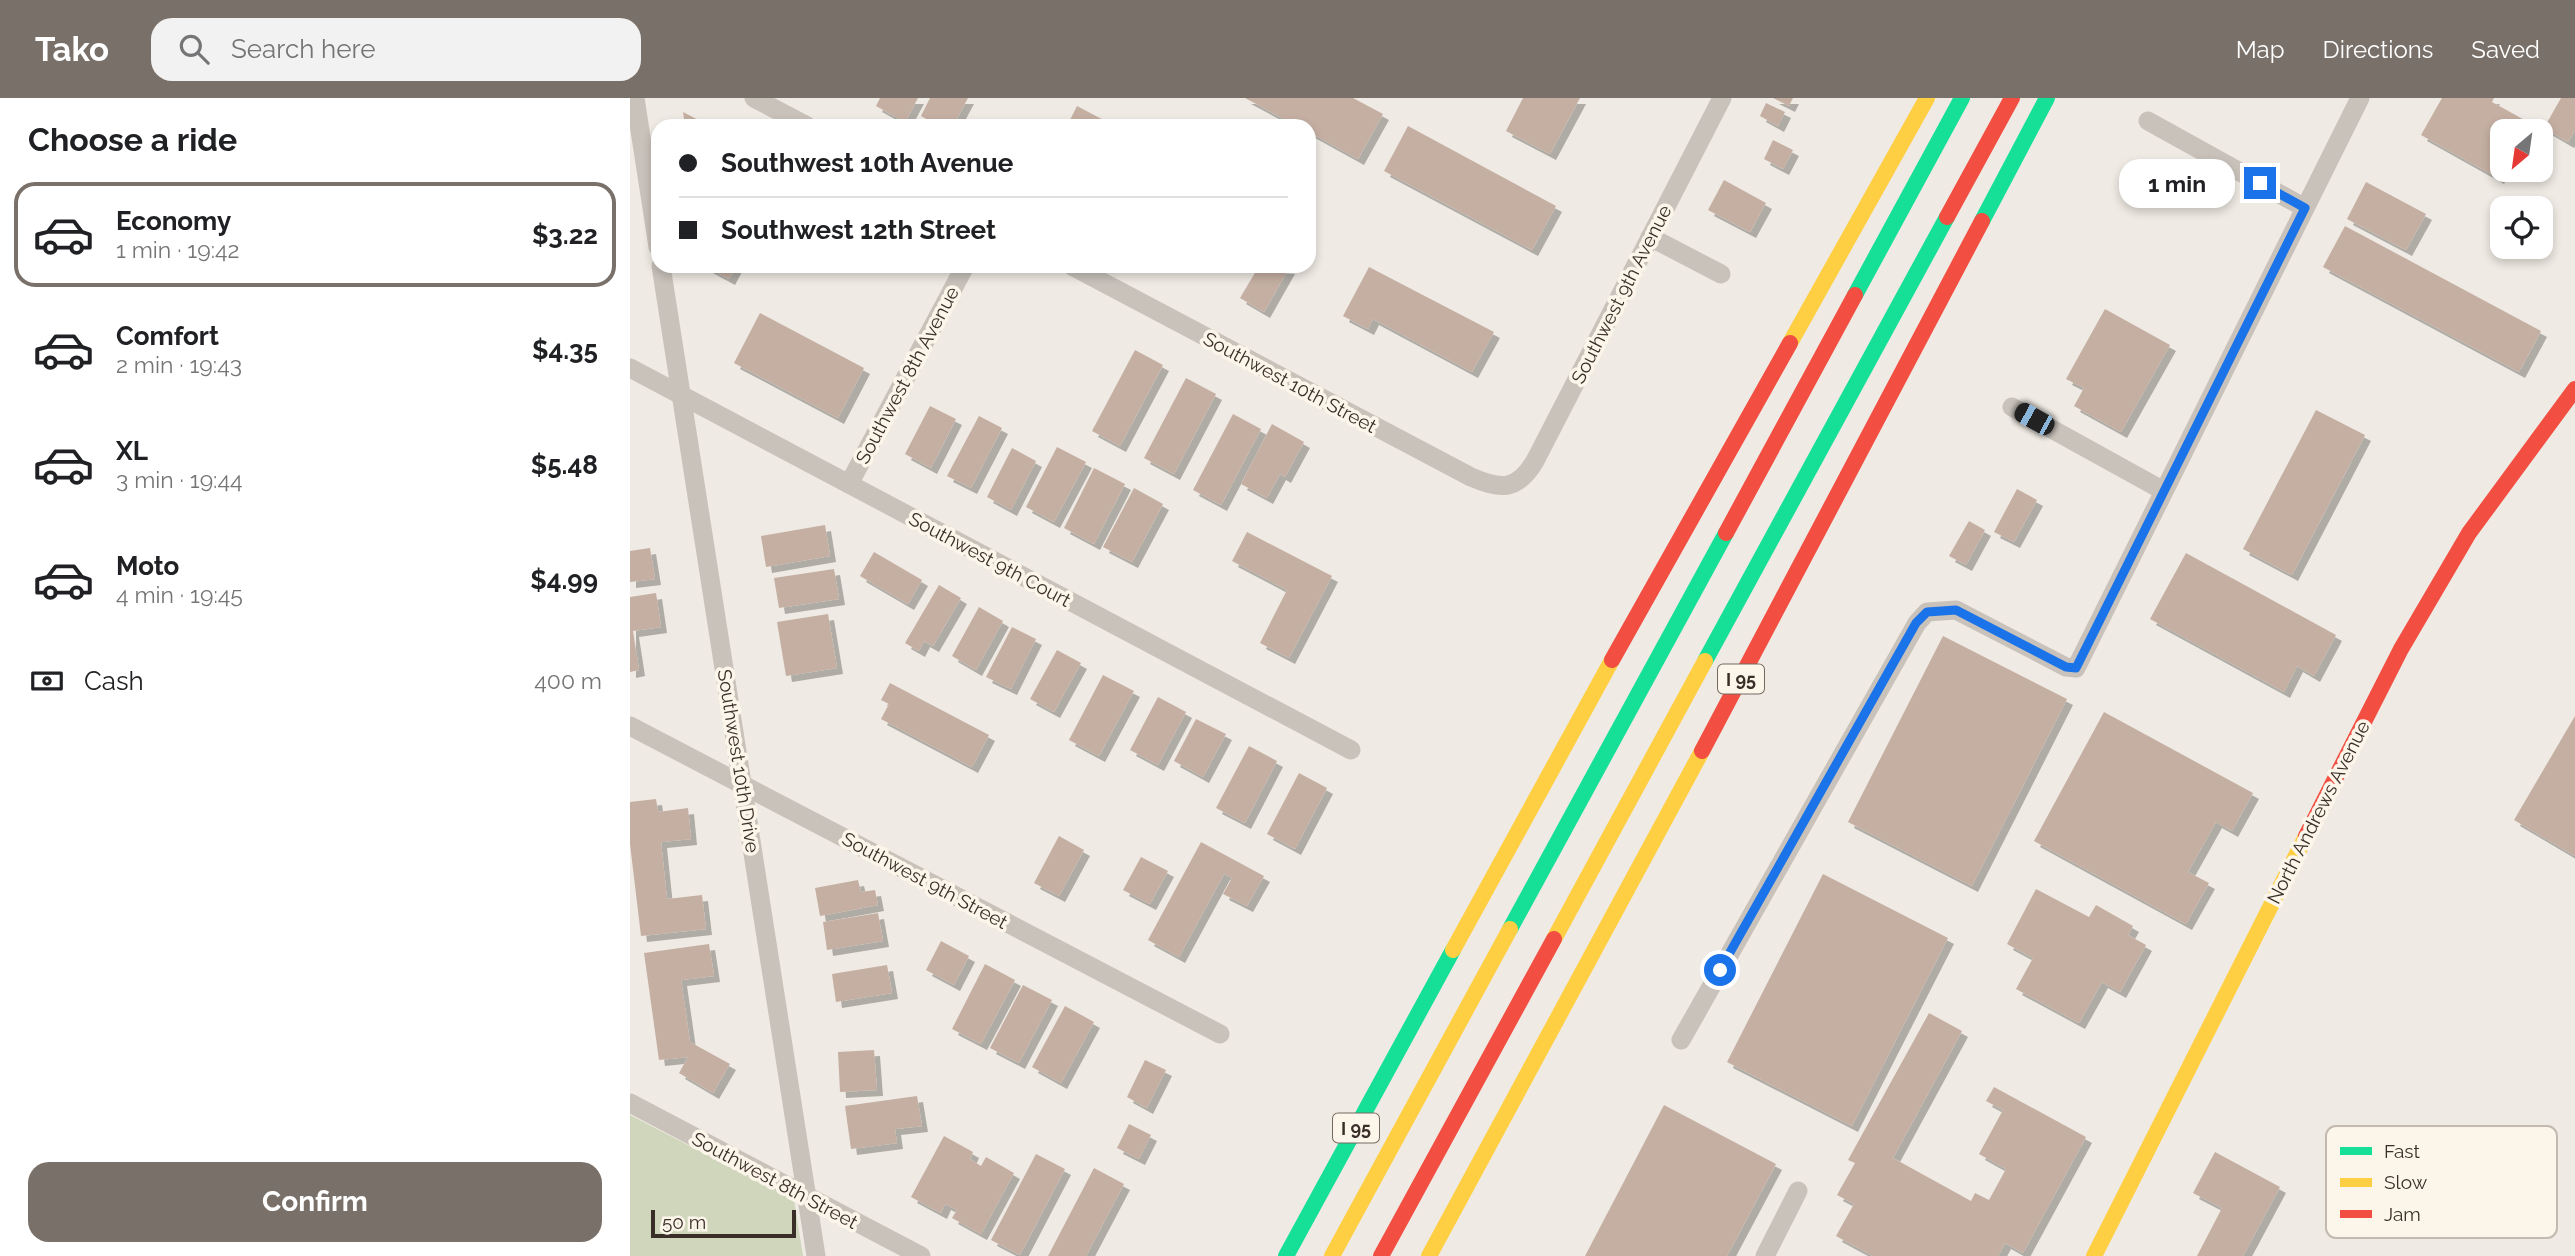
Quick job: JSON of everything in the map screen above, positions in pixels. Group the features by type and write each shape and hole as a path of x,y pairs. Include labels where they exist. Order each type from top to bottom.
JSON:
{"main road":[{"name":"I 95","path":"1286,1256 1580,718 1927,98"},
{"path":"1332,1256 1962,98"},
{"path":"1381,1256 2012,98"},
{"name":"I 95","path":"1429,1256 1696,763 2047,98"},
{"name":"North Andrews Avenue","path":"2094,1256 2401,649 2469,533 2575,389"}],"street":[{"path":"635,98 651,202"},
{"path":"754,98 794,119"},
{"name":"Southwest 9th Avenue","path":"1513,485 1524,477 1535,461 1722,98"},
{"path":"1681,1040 1916,623 1927,612 1956,610 2066,667 2076,668 2162,490 2360,98"},
{"path":"2148,121 2305,208"},
{"path":"1650,237 1721,274"},
{"name":"Southwest 10th Drive","path":"662,273 816,1256"},
{"name":"Southwest 8th Avenue","path":"849,484 961,273"},
{"name":"Southwest 10th Street","path":"1085,273 1471,477 1489,484 1513,485"},
{"name":"Southwest 9th Court","path":"630,368 1351,750"},
{"path":"2012,407 2162,490"},
{"name":"Southwest 9th Street","path":"630,726 1220,1034"},
{"name":"Southwest 8th Street","path":"630,1103 921,1256"},
{"path":"1765,1256 1798,1191"}],"green space":[{"path":"630,1115 794,1200 803,1256 630,1256"}],"building":[{"path":"880,98 918,98 907,119 900,119 876,106"},
{"path":"930,98 968,98 957,119 926,119 921,116"},
{"path":"1245,98 1353,98 1383,114 1358,159 1316,136 1316,119 1284,119"},
{"path":"1523,98 1580,98 1550,154 1506,131"},
{"path":"1773,98 1793,98 1789,106"},
{"path":"2442,98 2494,98 2492,102 2523,119 2490,119 2490,174 2421,135"},
{"path":"2561,98 2575,98 2575,130 2568,142 2553,133 2553,119 2549,119"},
{"path":"1766,103 1785,112 1778,126 1760,116"},
{"path":"1077,106 1102,119 1070,119"},
{"path":"683,112 696,119 684,119"},
{"path":"1408,126 1556,206 1532,250 1384,171"},
{"path":"1773,140 1793,150 1783,169 1764,159"},
{"path":"1724,180 1766,203 1750,232 1708,210"},
{"path":"2366,182 2426,214 2406,250 2347,219"},
{"path":"2345,226 2541,331 2519,372 2323,267"},
{"path":"1369,267 1494,332 1472,372 1373,319 1368,329 1343,316"},
{"path":"718,273 732,273 729,279"},
{"path":"1255,273 1286,273 1264,312 1240,298"},
{"path":"2105,309 2170,345 2121,432 2074,406 2084,388 2066,379"},
{"path":"760,313 864,368 838,418 734,363"},
{"path":"1135,350 1163,365 1120,446 1092,431"},
{"path":"1186,378 1216,394 1174,474 1144,458"},
{"path":"930,406 956,419 931,468 905,454"},
{"path":"2316,410 2365,435 2292,575 2243,549"},
{"path":"1233,414 1261,429 1221,505 1193,490"},
{"path":"979,416 1002,428 971,488 947,476"},
{"path":"1272,424 1304,442 1285,477 1280,474 1267,498 1241,484"},
{"path":"1057,447 1086,462 1054,522 1026,507"},
{"path":"1012,448 1036,461 1011,510 987,497"},
{"path":"1094,468 1125,484 1094,544 1064,528"},
{"path":"1134,488 1163,504 1132,562 1103,547"},
{"path":"2017,489 2037,500 2014,542 1994,532"},
{"path":"1969,521 1985,530 1966,565 1949,556"},
{"path":"825,525 830,556 766,567 761,536"},
{"path":"1247,532 1332,576 1289,658 1260,643 1287,590 1232,561"},
{"path":"650,548 655,579 630,582 630,551"},
{"path":"874,552 922,580 908,604 860,576"},
{"path":"2186,553 2336,635 2314,676 2297,666 2284,692 2150,619"},
{"path":"834,569 839,599 779,608 774,578"},
{"path":"939,585 961,598 933,646 924,641 919,651 905,643"},
{"path":"656,593 661,627 633,631 639,670 630,672 630,597"},
{"path":"979,607 1003,621 976,670 952,656"},
{"path":"828,614 837,668 786,676 777,622"},
{"path":"1012,627 1036,639 1011,689 986,677"},
{"path":"1943,636 2067,699 1972,886 1848,822"},
{"path":"1057,650 1081,663 1054,712 1030,699"},
{"path":"1103,675 1134,691 1099,756 1069,740"},
{"path":"890,683 989,735 972,767 881,719 889,704 881,700"},
{"path":"1158,697 1186,712 1158,765 1130,750"},
{"path":"2104,712 2253,793 2232,831 2216,822 2188,872 2209,883 2186,924 2034,841"},
{"path":"2575,716 2575,856 2514,820"},
{"path":"1196,719 1226,734 1203,777 1174,761"},
{"path":"1249,746 1277,761 1245,823 1216,808"},
{"path":"1299,773 1327,788 1295,849 1267,834"},
{"path":"656,799 658,812 688,808 691,839 661,842 667,899 702,895 706,929 641,936 630,844 630,802"},
{"path":"1059,836 1084,850 1059,896 1034,883"},
{"path":"1201,842 1264,876 1247,906 1223,894 1232,878 1224,874 1179,957 1148,940"},
{"path":"1141,857 1168,871 1150,904 1123,890"},
{"path":"1823,874 1948,938 1852,1126 1727,1062"},
{"path":"858,880 861,892 875,890 878,905 820,916 815,888"},
{"path":"2036,889 2089,917 2096,905 2133,926 2128,935 2146,945 2120,992 2102,982 2079,1023 2016,989 2033,958 2007,944"},
{"path":"878,913 883,941 827,950 823,922"},
{"path":"941,941 969,956 954,985 926,970"},
{"path":"709,944 714,976 681,980 690,1042 730,1064 713,1093 679,1073 688,1057 659,1060 644,953"},
{"path":"985,964 1015,980 981,1044 952,1029"},
{"path":"887,965 892,993 836,1002 832,974"},
{"path":"1023,985 1052,1000 1019,1063 990,1048"},
{"path":"1065,1006 1094,1022 1061,1083 1032,1067"},
{"path":"1929,1013 1962,1031 1893,1158 1971,1201 1975,1193 1989,1200 2006,1169 1979,1154 2003,1110 1986,1101 1994,1087 2086,1137 2023,1253 2005,1243 1998,1256 1873,1256 1836,1236 1854,1204 1837,1195 1855,1163 1848,1160"},
{"path":"874,1050 877,1090 840,1092 838,1052"},
{"path":"1145,1060 1166,1070 1147,1108 1127,1097"},
{"path":"917,1096 922,1126 895,1129 897,1143 851,1149 845,1106"},
{"path":"1664,1105 1776,1164 1727,1256 1585,1256"},
{"path":"1129,1124 1151,1135 1139,1159 1117,1148"},
{"path":"944,1136 973,1152 970,1159 981,1166 986,1157 1014,1173 981,1234 952,1218 957,1210 945,1204 941,1213 911,1197"},
{"path":"2215,1152 2280,1187 2243,1256 2197,1256 2222,1208 2193,1193"},
{"path":"1036,1154 1065,1169 1020,1255 991,1240"},
{"path":"1094,1168 1124,1184 1086,1256 1048,1256"}],"traffic: fast":[{"path":"1855,295 1962,98"},
{"path":"1982,221 2047,98"},
{"path":"1705,661 1947,217"},
{"path":"1510,929 1726,533"},
{"path":"1286,1256 1453,950"}],"traffic: slow":[{"path":"1790,343 1927,98"},
{"path":"1453,950 1612,660"},
{"path":"1554,939 1705,661"},
{"path":"1429,1256 1702,751"},
{"path":"2094,1256 2306,836"},
{"path":"1332,1256 1510,929"}],"traffic: jam":[{"path":"1947,217 2012,98"},
{"path":"1702,751 1982,221"},
{"path":"1726,533 1855,295"},
{"path":"1612,660 1790,343"},
{"path":"2306,836 2401,649 2469,533 2575,389"},
{"path":"1381,1256 1554,939"}],"route":[{"path":"1720,970 1916,623 1927,612 1956,610 2066,667 2076,668 2162,490 2305,208 2260,183"}]}
